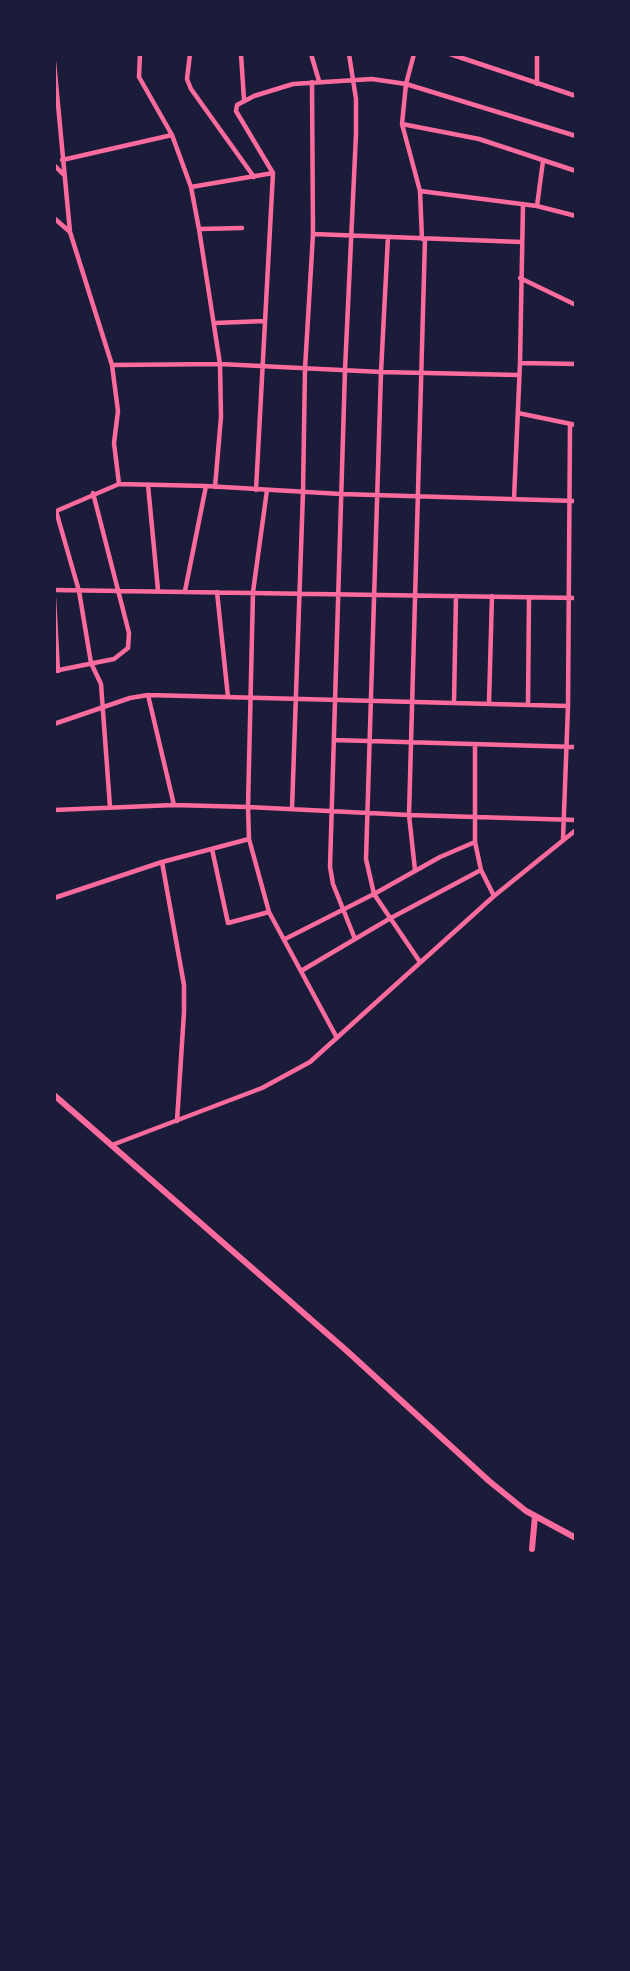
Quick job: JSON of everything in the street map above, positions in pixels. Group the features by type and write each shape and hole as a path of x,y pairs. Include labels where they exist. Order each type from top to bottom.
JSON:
{"main road":[{"path":"54,1095 336,1342 489,1481 535,1516 576,1538"},
{"path":"532,1549 535,1516"}],"street":[{"path":"140,54 139,77 173,135 191,187 199,229 219,364 222,418 215,486"},
{"path":"190,54 187,79 191,89 254,177"},
{"path":"241,54 244,100"},
{"path":"311,54 319,81"},
{"path":"349,54 356,99 356,134 345,370 330,867 332,884 355,939"},
{"path":"414,54 406,84 402,124 420,191 424,239 423,373 410,741 409,815 415,870"},
{"path":"450,54 576,96"},
{"path":"474,61 475,54"},
{"path":"537,54 537,84"},
{"path":"54,62 70,232 112,365 118,411 114,443 119,484"},
{"path":"256,490 273,173 236,111 237,106 244,100 293,84 372,79 406,84 576,136"},
{"path":"292,809 305,369 313,234 312,82"},
{"path":"402,124 454,132 576,171"},
{"path":"62,160 173,135"},
{"path":"537,206 542,161"},
{"path":"54,165 63,174"},
{"path":"191,187 273,173"},
{"path":"420,191 537,206 576,216"},
{"path":"514,499 523,204"},
{"path":"54,218 70,232"},
{"path":"199,229 242,228"},
{"path":"313,234 521,242"},
{"path":"388,237 381,372 367,869 374,894 420,962"},
{"path":"520,278 576,305"},
{"path":"215,323 265,321"},
{"path":"520,363 576,364"},
{"path":"112,365 219,364 519,375"},
{"path":"518,413 573,424 563,840"},
{"path":"110,807 101,684 92,663 79,591 55,511 119,484 573,501"},
{"path":"148,485 158,590"},
{"path":"185,591 206,486"},
{"path":"267,490 253,592 249,839 269,912 337,1038"},
{"path":"54,598 56,671 114,659 128,648 130,633 93,494"},
{"path":"54,590 576,598"},
{"path":"217,592 228,697"},
{"path":"454,702 456,596"},
{"path":"489,704 492,596"},
{"path":"528,705 529,598"},
{"path":"54,724 148,695 568,706"},
{"path":"148,695 174,805"},
{"path":"334,740 576,747"},
{"path":"475,745 475,842 481,870 494,896"},
{"path":"54,810 174,805 576,820"},
{"path":"112,1145 283,1078 310,1062 494,896 576,830"},
{"path":"54,898 162,862 249,839"},
{"path":"285,939 415,870 475,842"},
{"path":"212,849 228,923 269,912"},
{"path":"162,862 184,985 177,1121"},
{"path":"301,971 389,919 481,870"}]}
